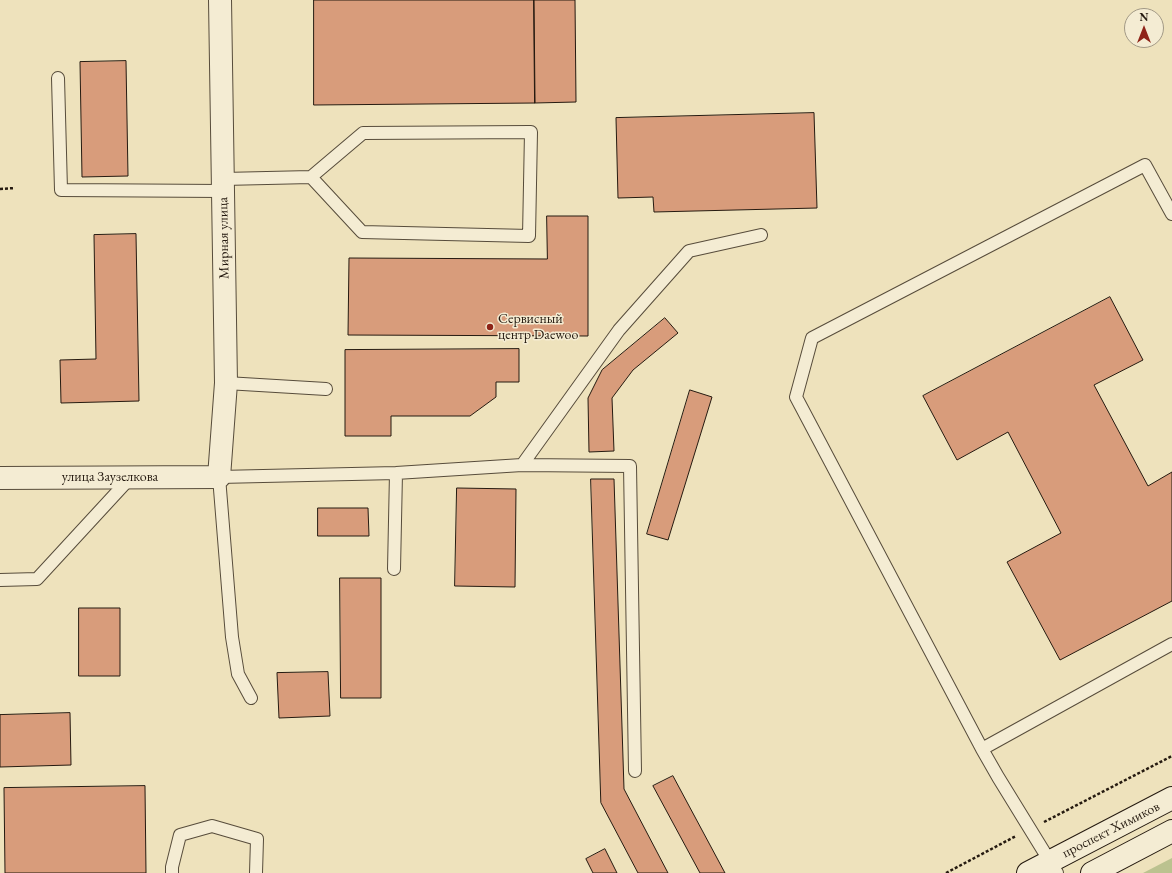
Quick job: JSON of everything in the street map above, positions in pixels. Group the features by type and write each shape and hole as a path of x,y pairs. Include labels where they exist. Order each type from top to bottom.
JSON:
{"street":[{"name":"Мирная улица","path":"219,476 226,383 220,0"},
{"name":"улица Заузелкова","path":"0,478 219,476"},
{"name":"проспект Химиков","path":"1028,873 1053,867 1172,798"},
{"name":"проспект Химиков","path":"1092,873 1172,831"}],"lane":[{"path":"58,78 61,190 223,185 311,177 363,133 531,132 529,236 362,232 311,177"},
{"path":"1053,867 982,749 796,397 812,338 1145,165 1172,214"},
{"path":"522,465 619,330 689,251 761,235"},
{"path":"226,383 326,389"},
{"path":"251,698 238,674 232,636 219,476 396,473 522,465 630,466 635,771"},
{"path":"394,570 396,473"},
{"path":"0,580 37,580 131,477"},
{"path":"982,749 1172,644"},
{"path":"172,873 172,867 180,834 212,826 257,839 256,873"}],"path":[{"path":"0,189 15,188"},
{"path":"946,873 1172,756"}],"green space":[{"path":"1172,858 1172,873 1143,873"}],"building":[{"path":"314,0 534,0 535,103 314,105"},
{"path":"534,0 575,0 576,102 535,103"},
{"path":"126,61 128,176 82,177 80,62"},
{"path":"814,113 817,208 654,212 653,197 618,198 616,118"},
{"path":"547,216 588,216 588,336 348,335 349,258 547,259"},
{"path":"136,234 139,401 61,403 60,360 96,359 94,235"},
{"path":"1110,297 1143,360 1094,385 1148,486 1172,472 1172,601 1060,660 1007,562 1061,533 1008,432 957,460 923,396"},
{"path":"665,318 678,333 633,370 612,398 614,451 589,452 588,398 602,370"},
{"path":"519,349 519,382 496,382 496,397 470,416 391,416 391,436 345,436 345,350"},
{"path":"690,390 712,397 668,540 647,534"},
{"path":"591,479 614,479 624,789 668,873 638,873 601,803"},
{"path":"457,488 516,489 515,587 455,586"},
{"path":"318,508 368,508 369,536 318,536"},
{"path":"340,578 381,578 381,698 341,698"},
{"path":"79,608 120,608 120,676 79,676"},
{"path":"328,672 330,716 279,718 277,673"},
{"path":"70,713 71,765 0,767 0,715"},
{"path":"673,776 725,873 700,873 653,786"},
{"path":"145,786 146,873 5,873 4,788"},
{"path":"605,849 617,873 593,873 586,859"}],"place":[{"name":"Сервисный центр Daewoo","path":"490,327"}]}
